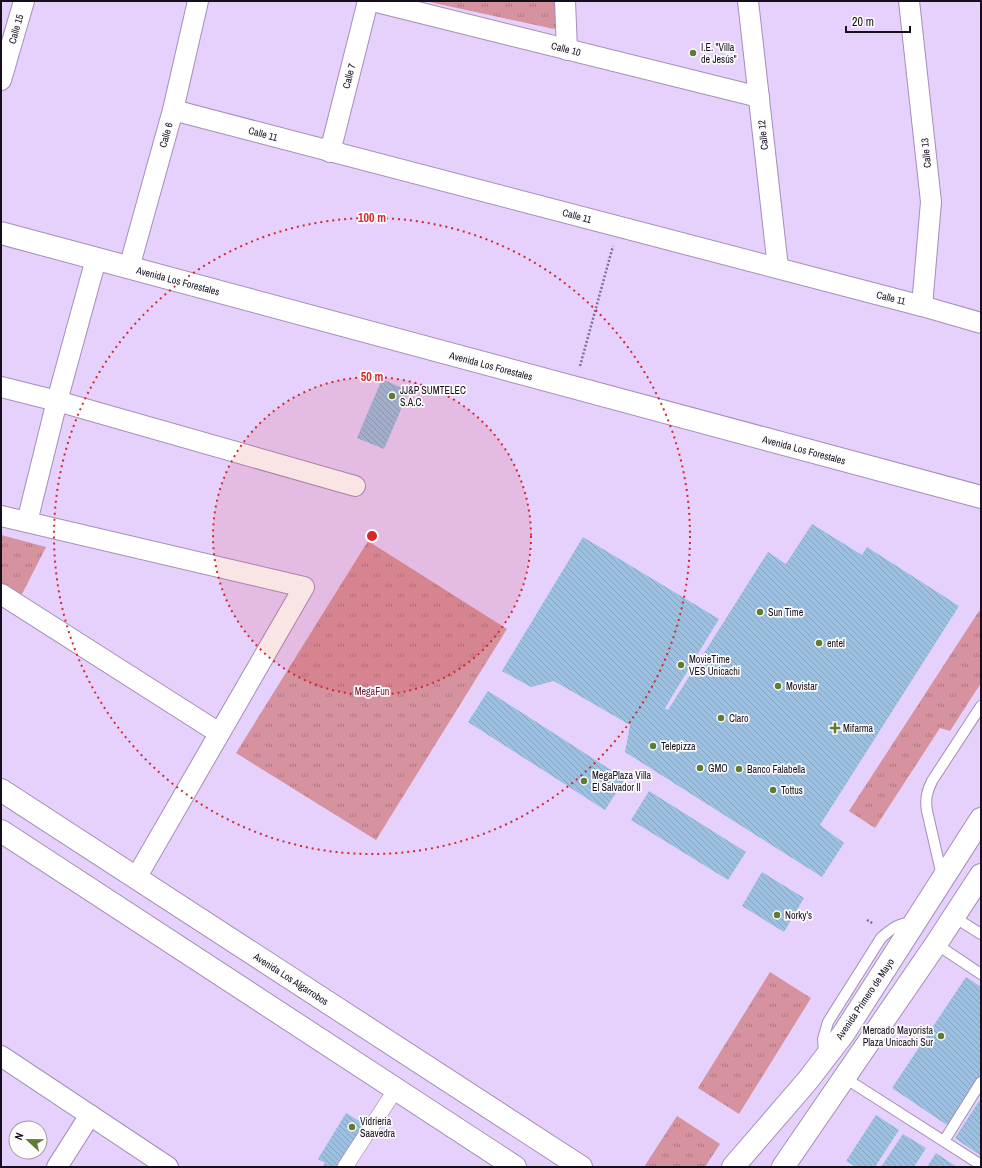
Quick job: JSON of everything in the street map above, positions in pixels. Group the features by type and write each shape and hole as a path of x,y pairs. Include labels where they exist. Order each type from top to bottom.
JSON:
{"street":[{"name":"Calle 15","path":"1,80 24,1"},
{"name":"Calle 6","path":"129,268 173,110 198,1"},
{"name":"Calle 7","path":"330,152 368,1"},
{"name":"Calle 10","path":"373,1 759,97"},
{"path":"565,1 567,50"},
{"name":"Calle 12","path":"748,1 778,268"},
{"name":"Calle 13","path":"909,1 931,202 922,306"},
{"name":"Calle 11","path":"173,110 778,268 981,323"},
{"name":"Avenida Los Forestales","path":"1,234 981,497"},
{"path":"27,522 57,401 96,259"},
{"path":"1,387 57,401 355,486"},
{"path":"1,516 304,587 136,878"},
{"path":"1,594 219,733"},
{"name":"Avenida Los Algarrobos","path":"1,790 581,1167"},
{"name":"Avenida Primero de Mayo","path":"733,1167 773,1121 844,1033 981,819"},
{"path":"1,831 515,1167"},
{"path":"783,1167 936,944 981,875"},
{"path":"1,1056 168,1167"},
{"path":"345,1167 396,1089"},
{"path":"57,1167 90,1115"}],"lane":[{"path":"942,879 926,811 925,803 927,791 981,706"},
{"path":"954,917 981,934"},
{"path":"936,944 981,974"},
{"path":"845,1078 981,1165"},
{"path":"944,1141 981,1082"}],"path":[{"path":"574,388 618,227"}],"green space":[{"path":"425,1 559,1 560,24 554,29"},
{"path":"1,535 46,547 21,596 1,583"},
{"name":"MegaFun","path":"368,541 507,629 376,840 236,753"},
{"path":"979,611 981,613 981,683 950,731 940,728 875,828 849,811"},
{"path":"770,972 811,998 739,1114 698,1088"},
{"path":"677,1116 720,1144 705,1167 644,1167"}],"building":[{"path":"382,379 409,391 384,449 357,438"},
{"path":"812,524 862,555 867,547 959,606 820,825 844,843 822,877 625,752 630,725 554,681 531,687 502,671 583,537 719,619 665,708 668,710 768,552 786,564"},
{"path":"488,691 625,779 605,810 468,722"},
{"path":"649,791 746,852 728,880 631,820"},
{"path":"762,872 804,898 784,932 742,906"},
{"path":"966,977 981,987 981,1074 947,1125 892,1088"},
{"path":"981,1098 981,1156 955,1138"},
{"path":"346,1113 364,1124 338,1167 322,1167 325,1163 318,1159"},
{"path":"876,1115 899,1130 875,1167 856,1167 846,1161"},
{"path":"903,1134 926,1148 914,1167 881,1167"},
{"path":"936,1153 957,1167 927,1167"}],"place":[{"name":"I.E. \"Villa de Jesús\"","path":"693,53"},
{"name":"JJ&P SUMTELEC S.A.C.","path":"392,396"},
{"name":"Sun Time","path":"760,612"},
{"name":"entel","path":"819,643"},
{"name":"MovieTime VES Unicachi","path":"681,665"},
{"name":"Movistar","path":"778,686"},
{"name":"Claro","path":"721,718"},
{"name":"Mifarma","path":"835,728"},
{"name":"Telepizza","path":"653,746"},
{"name":"GMO","path":"700,768"},
{"name":"Banco Falabella","path":"739,769"},
{"name":"MegaPlaza Villa El Salvador II","path":"584,781"},
{"name":"Tottus","path":"773,790"},
{"name":"Norky's","path":"777,915"},
{"name":"Mercado Mayorista Plaza Unicachi Sur","path":"941,1036"},
{"name":"Vidrieria Saavedra","path":"352,1127"}]}
